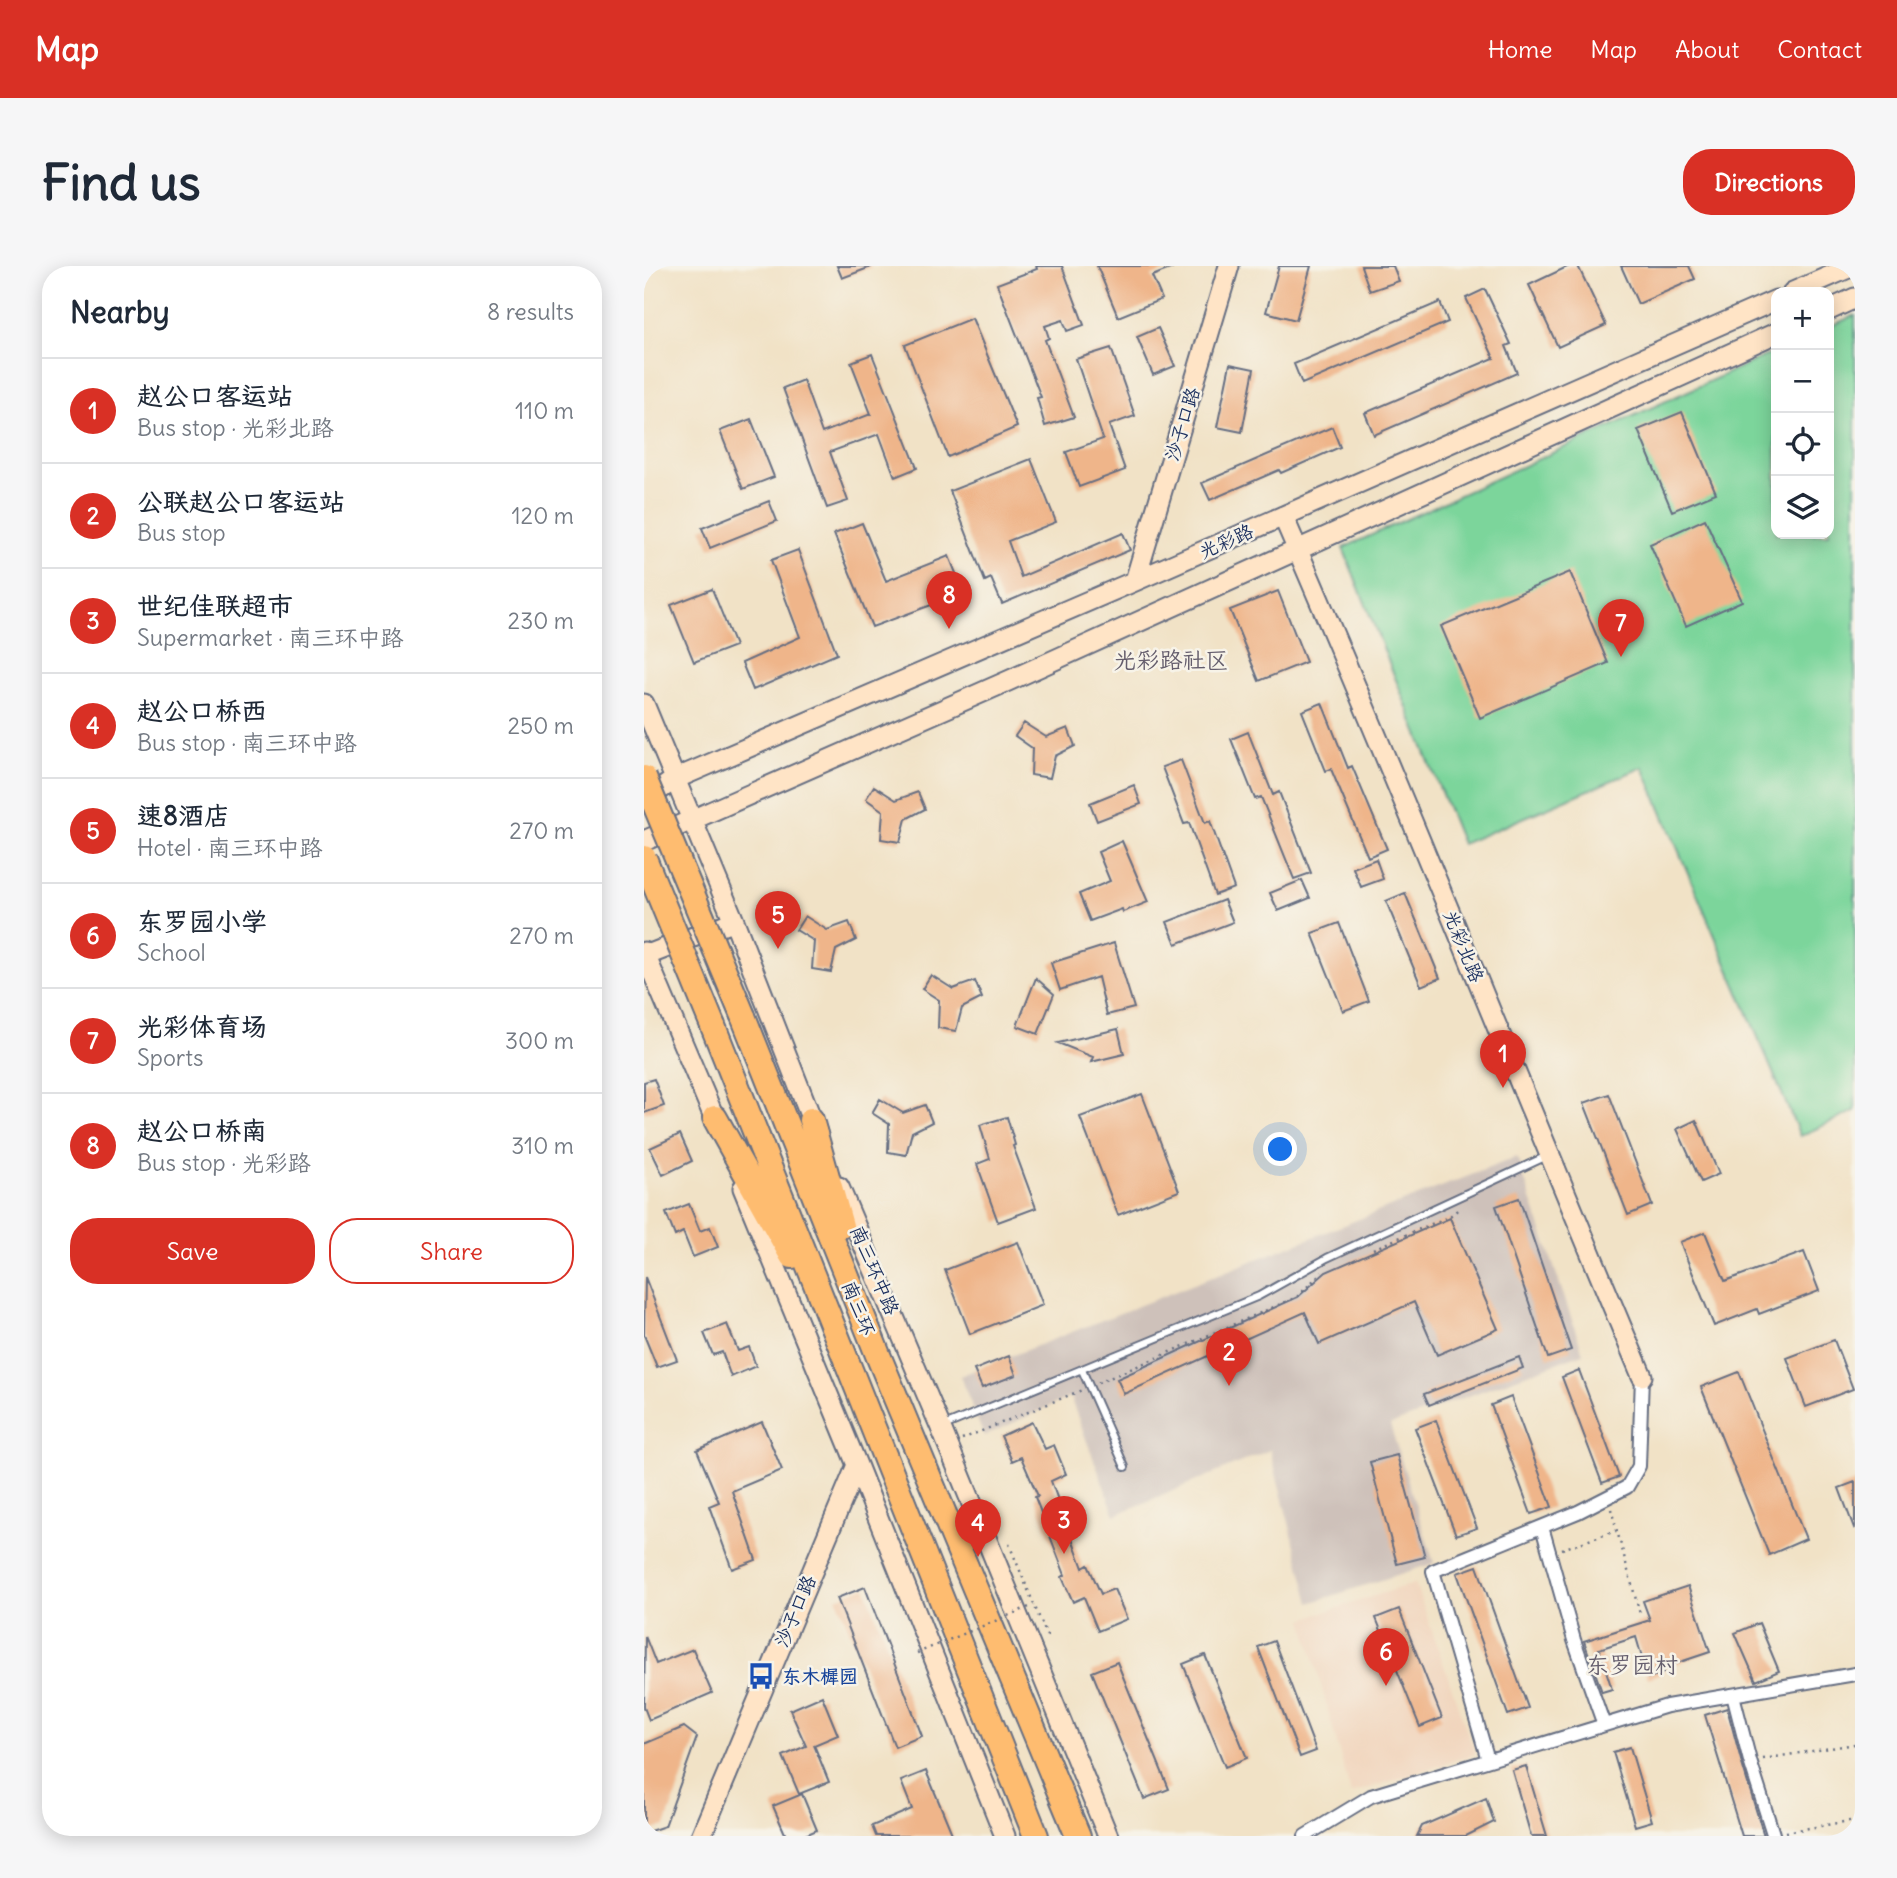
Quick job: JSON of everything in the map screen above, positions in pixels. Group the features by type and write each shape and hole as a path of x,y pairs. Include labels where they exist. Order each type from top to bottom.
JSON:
{"highway":[{"name":"南三环","path":"644,778 743,1016 878,1355 1078,1836"},
{"name":"南三环","path":"644,858 842,1345 1037,1836"},
{"path":"715,1118 842,1345"},
{"path":"811,1121 878,1355"}],"street":[{"name":"沙子口路","path":"1135,581 1229,266"},
{"path":"1805,287 1853,266"},
{"path":"1834,308 1855,298"},
{"name":"光彩路","path":"644,801 675,779 1771,302"},
{"name":"光彩路","path":"644,841 1008,681 1771,336"},
{"name":"光彩北路","path":"1283,516 1411,814 1642,1377"},
{"name":"南三环中路","path":"644,704 734,921 811,1121 941,1428 1108,1836"},
{"path":"734,921 645,954 858,1465 1004,1836"},
{"path":"1488,1760 1433,1571 1542,1527 1627,1487 1639,1466 1642,1377"},
{"name":"沙子口路","path":"701,1836 858,1465"},
{"path":"1542,1527 1574,1640 1604,1725"},
{"path":"1306,1836 1371,1796 1667,1706 1855,1674"},
{"path":"1732,1695 1773,1834"}],"lane":[{"path":"941,1428 1259,1296 1327,1258 1549,1155"},
{"path":"1082,1370 1125,1467"}],"path":[{"path":"1607,1497 1640,1614"},
{"path":"1549,1553 1617,1531"},
{"path":"1009,1544 1047,1636"},
{"path":"917,1653 1034,1605"},
{"path":"1750,1761 1855,1744"},
{"path":"1773,1834 1855,1820"}],"shaded area":[{"path":"1517,1157 1583,1353 1390,1425 1434,1563 1310,1603 1270,1450 1115,1515 1070,1397 984,1436 960,1376"},
{"path":"1415,1583 1475,1754 1351,1794 1303,1619"}],"green space":[{"path":"1855,315 1855,1111 1800,1136 1643,767 1462,844 1343,548 1771,353 1771,539 1834,539 1834,325"}],"building":[{"path":"837,266 871,266 871,267 842,278"},
{"path":"1036,266 1062,266 1084,325 1067,331 1063,320 1045,326 1049,338 1045,340 1074,417 1045,426 1037,398 1041,397 997,284 1037,269"},
{"path":"1097,266 1175,267 1152,276 1162,299 1118,317"},
{"path":"1279,266 1311,266 1296,320 1266,312"},
{"path":"1361,266 1393,266 1399,281 1370,291"},
{"path":"1569,266 1578,266 1606,325 1558,347 1529,285"},
{"path":"1621,266 1689,266 1695,279 1638,304"},
{"path":"1485,289 1511,344 1506,346 1517,373 1374,435 1365,413 1494,358 1466,298"},
{"path":"1440,302 1448,322 1302,384 1294,364"},
{"path":"972,318 1017,427 948,457 905,345"},
{"path":"1158,328 1175,366 1153,375 1137,337"},
{"path":"1111,348 1135,416 1109,425 1125,470 1079,487 1066,452 1103,439 1076,359"},
{"path":"872,354 917,468 895,477 879,434 830,452 848,501 827,508 783,388 803,380 822,433 871,414 851,362"},
{"path":"1230,364 1254,369 1242,432 1217,427"},
{"path":"1682,412 1716,493 1672,511 1638,430"},
{"path":"751,419 774,477 743,489 720,431"},
{"path":"1332,427 1340,447 1210,500 1202,483"},
{"path":"1031,459 1056,522 1008,541 1021,577 1123,533 1130,550 1002,604 991,578 985,581 950,491"},
{"path":"769,501 777,521 710,548 702,528"},
{"path":"1705,519 1742,601 1686,626 1650,544"},
{"path":"862,523 886,581 949,556 964,593 872,627 834,534"},
{"path":"798,550 837,654 753,690 742,663 800,637 771,560"},
{"path":"1570,572 1608,663 1480,718 1441,626"},
{"path":"712,589 735,646 694,662 671,605"},
{"path":"1278,591 1306,662 1259,681 1230,610"},
{"path":"1322,703 1348,768 1352,766 1387,849 1368,857 1331,769 1326,771 1302,711"},
{"path":"1024,723 1046,737 1068,728 1075,746 1055,756 1050,778 1031,775 1032,748 1015,736"},
{"path":"1248,732 1273,795 1279,792 1311,873 1294,879 1261,797 1255,799 1231,739"},
{"path":"1181,760 1205,823 1210,821 1234,888 1215,895 1189,823 1184,824 1162,767"},
{"path":"1134,785 1141,804 1097,821 1090,803"},
{"path":"874,786 896,800 918,792 925,809 906,819 900,842 881,839 883,811 866,799"},
{"path":"1122,841 1148,902 1090,921 1079,894 1110,881 1098,852"},
{"path":"1376,859 1383,879 1361,887 1353,868"},
{"path":"1302,880 1310,898 1278,911 1270,893"},
{"path":"1405,893 1440,978 1421,986 1386,901"},
{"path":"1224,900 1233,922 1176,944 1167,922"},
{"path":"805,916 827,930 849,922 856,940 836,950 831,972 812,969 814,941 796,930"},
{"path":"1339,923 1369,1001 1343,1011 1312,933"},
{"path":"1114,943 1134,1008 1107,1015 1098,977 1060,990 1051,963"},
{"path":"931,975 953,989 975,981 982,998 962,1008 956,1031 938,1028 939,1000 922,989"},
{"path":"1036,978 1054,994 1038,1034 1017,1026"},
{"path":"1118,1029 1124,1054 1091,1062 1093,1057 1058,1043"},
{"path":"654,1079 664,1106 644,1113 644,1082"},
{"path":"1142,1094 1179,1191 1118,1215 1080,1117"},
{"path":"1609,1094 1652,1205 1628,1215 1584,1103"},
{"path":"880,1099 903,1113 925,1105 932,1122 912,1132 906,1155 888,1152 889,1124 872,1113"},
{"path":"1007,1117 1015,1145 1013,1146 1036,1208 998,1222 977,1164 990,1159 980,1125"},
{"path":"1696,1120 1719,1174 1701,1182 1677,1129"},
{"path":"680,1134 692,1161 663,1175 650,1148"},
{"path":"1519,1198 1571,1350 1548,1358 1496,1206"},
{"path":"689,1204 700,1231 710,1227 718,1247 693,1257 683,1232 675,1236 666,1213"},
{"path":"1450,1218 1498,1329 1437,1355 1414,1302 1319,1344 1305,1312 1124,1394 1117,1379 1298,1297 1326,1272"},
{"path":"1705,1232 1725,1281 1804,1252 1819,1291 1759,1314 1757,1309 1714,1326 1680,1242"},
{"path":"1018,1242 1043,1305 970,1334 945,1270"},
{"path":"645,1277 677,1360 657,1367 644,1335"},
{"path":"727,1324 738,1351 749,1347 756,1366 731,1377 722,1352 713,1355 704,1333"},
{"path":"1834,1340 1853,1389 1806,1407 1787,1358"},
{"path":"1009,1356 1016,1375 982,1388 974,1370"},
{"path":"1519,1357 1523,1368 1429,1405 1424,1394"},
{"path":"1579,1370 1619,1477 1602,1483 1562,1377"},
{"path":"1739,1372 1806,1539 1769,1555 1701,1387"},
{"path":"1511,1397 1552,1507 1531,1514 1491,1405"},
{"path":"1436,1420 1477,1528 1456,1535 1415,1428"},
{"path":"762,1422 782,1470 732,1491 756,1560 732,1569 709,1506 719,1502 697,1450"},
{"path":"1032,1422 1045,1449 1054,1445 1066,1474 1051,1481 1083,1568 1088,1565 1101,1594 1114,1589 1127,1619 1098,1631 1084,1597 1073,1602 1035,1497 1038,1496 1021,1457 1012,1461 1001,1436"},
{"path":"1397,1455 1425,1557 1397,1564 1370,1462"},
{"path":"1855,1482 1855,1527 1854,1528 1839,1488"},
{"path":"1477,1566 1528,1708 1508,1715 1457,1573"},
{"path":"1688,1586 1710,1652 1662,1668 1663,1673 1648,1678 1636,1637 1599,1649 1612,1689 1602,1692 1584,1641 1650,1620 1643,1601"},
{"path":"865,1587 922,1736 895,1747 837,1598"},
{"path":"1399,1609 1442,1718 1420,1727 1376,1618"},
{"path":"1759,1623 1779,1671 1756,1681 1735,1633"},
{"path":"645,1636 656,1664 693,1649 712,1693 649,1720 644,1707"},
{"path":"1274,1641 1316,1751 1300,1757 1258,1647"},
{"path":"1205,1655 1247,1758 1225,1767 1183,1664"},
{"path":"1117,1662 1169,1789 1144,1799 1092,1672"},
{"path":"822,1696 838,1735 814,1745 829,1782 799,1794 783,1756 806,1746 790,1710"},
{"path":"1727,1708 1764,1836 1742,1836 1705,1715"},
{"path":"684,1727 697,1737 665,1826 644,1833 644,1744"},
{"path":"1630,1747 1652,1821 1635,1826 1613,1752"},
{"path":"1526,1766 1547,1836 1531,1836 1512,1770"},
{"path":"926,1771 953,1836 876,1836 872,1826 912,1809 901,1781"},
{"path":"802,1794 817,1830 803,1836 786,1836 773,1806"},
{"path":"1486,1798 1494,1822 1466,1836 1417,1836 1422,1826"}],"place":[{"name":"赵公口桥南","path":"949,629"},
{"name":"光彩体育场","path":"1621,657"},
{"name":"速8酒店","path":"778,949"},
{"name":"赵公口客运站","path":"1503,1088"},
{"name":"公联赵公口客运站","path":"1229,1386"},
{"name":"世纪佳联超市","path":"1064,1554"},
{"name":"赵公口桥西","path":"978,1557"},
{"name":"东木樨园","path":"761,1676"},
{"name":"东罗园小学","path":"1386,1686"}],"district":[{"name":"光彩路社区","path":"1171,660"},
{"name":"东罗园村","path":"1632,1665"}]}
